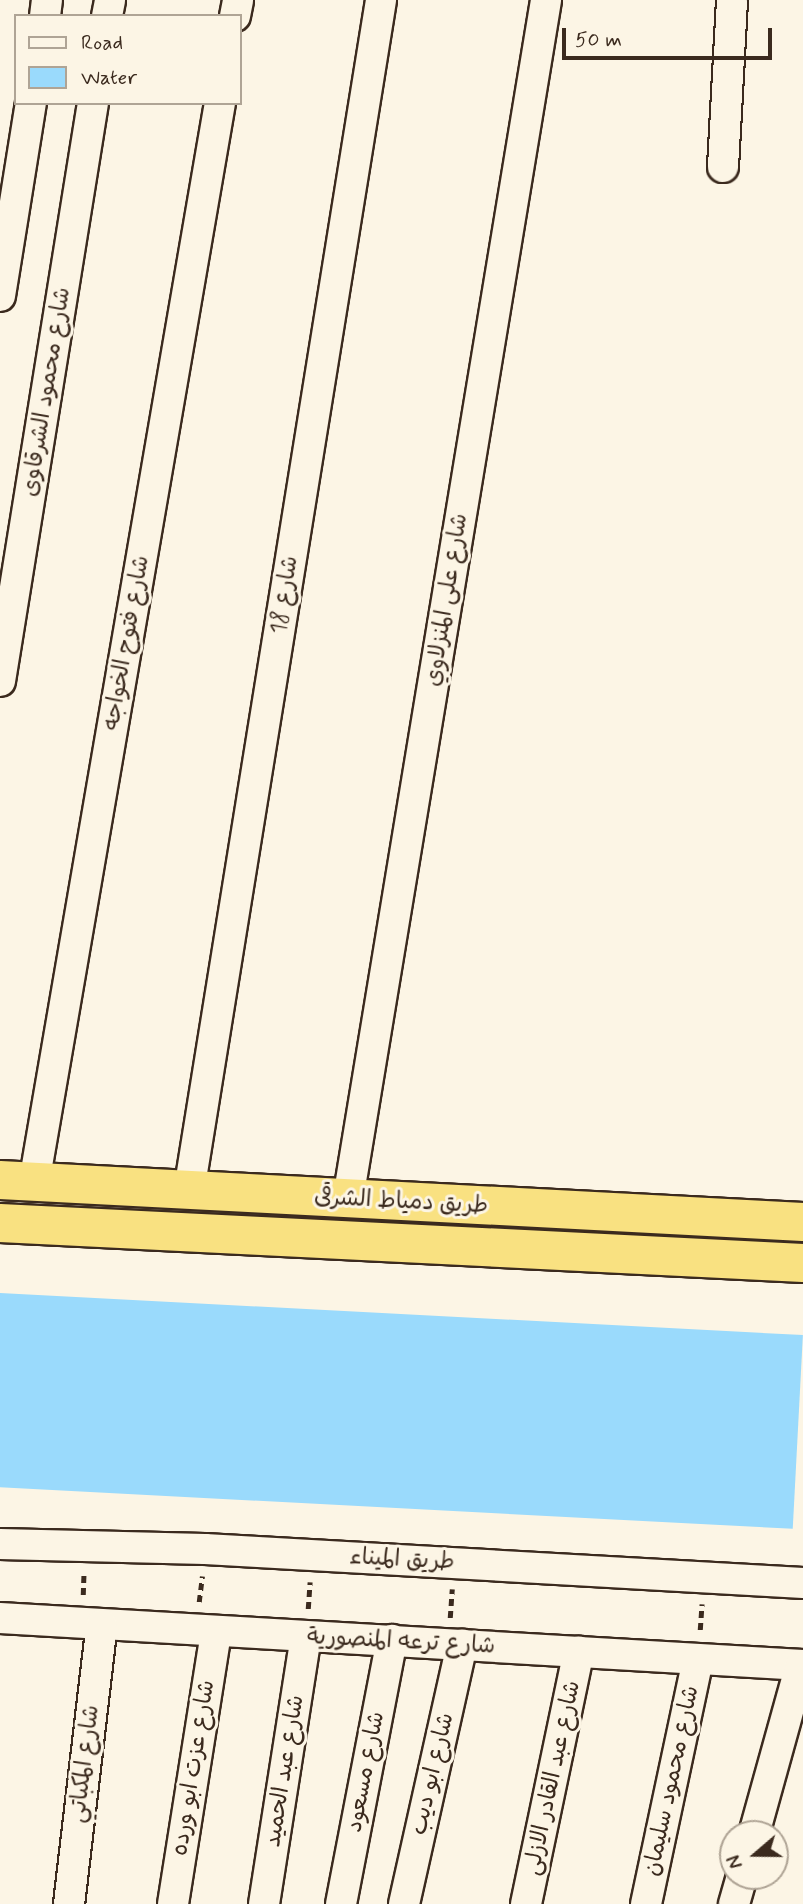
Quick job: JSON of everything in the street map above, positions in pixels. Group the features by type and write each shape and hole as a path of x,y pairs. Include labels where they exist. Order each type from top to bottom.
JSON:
{"highway":[{"name":"طريق دمياط الشرقى","path":"17,1181 803,1222"},
{"name":"طريق دمياط الشرقى","path":"0,1223 803,1263"}],"street":[{"name":"شارع 18","path":"189,1191 381,0"},
{"name":"شارع على المنزلاوي","path":"348,1199 546,0"},
{"path":"723,167 732,0"},
{"path":"0,296 31,105"},
{"name":"شارع محمود الشرقاوى","path":"0,681 93,105"},
{"name":"شارع فتوح الخواجه","path":"17,1181 220,105"},
{"name":"طريق الميناء","path":"0,1544 205,1549 803,1583"},
{"name":"شارع ترعه المنصورية","path":"0,1618 802,1665"},
{"name":"شارع المكباتي","path":"69,1904 91,1624"},
{"name":"شارع عزت ابو ورده","path":"173,1904 206,1631"},
{"name":"شارع عبد الحميد","path":"264,1904 306,1637"},
{"name":"شارع مسعود","path":"341,1904 392,1640"},
{"name":"شارع ابو ديب","path":"404,1904 455,1644"},
{"name":"شارع عبد القادر الازلى","path":"526,1904 579,1651"},
{"name":"شارع محمود سليمان","path":"646,1904 698,1659"},
{"path":"758,1820 802,1665"}],"path":[{"path":"86,1546 91,1624"},
{"path":"205,1549 206,1631"},
{"path":"306,1637 312,1555"},
{"path":"454,1563 455,1644"},
{"path":"698,1659 704,1578"}],"water":[{"path":"0,1293 803,1335 793,1529 0,1487"}]}
